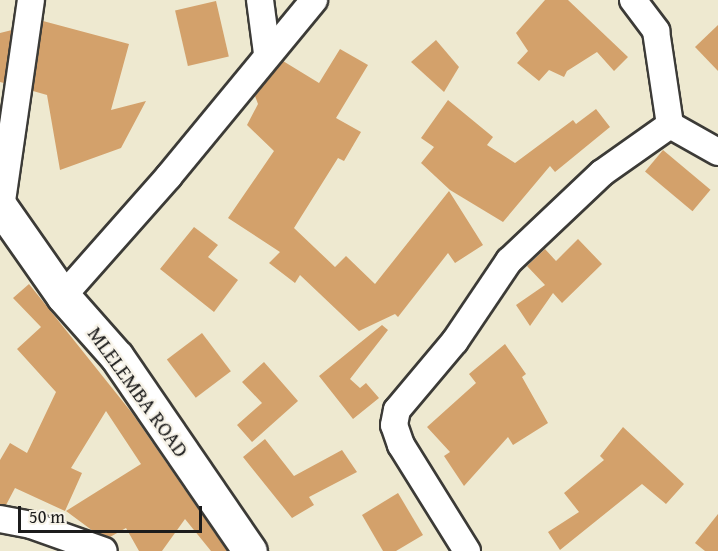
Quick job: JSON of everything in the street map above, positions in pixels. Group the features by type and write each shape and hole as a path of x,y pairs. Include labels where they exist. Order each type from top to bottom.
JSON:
{"street":[{"path":"1,207 30,0"},
{"path":"260,0 267,53"},
{"path":"63,296 169,177 267,53 314,0"},
{"path":"633,0 656,31 670,124"},
{"path":"670,124 718,152"},
{"path":"466,551 401,445 394,424 397,410 454,340 509,261 602,173 670,124"},
{"name":"MLELEMBA ROAD","path":"1,207 63,296 117,357 250,551"},
{"path":"0,519 31,525 104,551"}],"building":[{"path":"545,0 568,0 628,57 614,71 597,52 567,71 564,77 549,70 539,81 517,63 528,51 516,33"},
{"path":"216,1 229,57 188,66 175,10"},
{"path":"43,21 129,44 111,110 146,101 121,148 60,170 47,95 33,91"},
{"path":"718,25 718,71 695,47"},
{"path":"12,30 4,83 0,82 0,33"},
{"path":"436,40 459,67 444,92 411,62"},
{"path":"340,49 368,65 336,118 361,132 344,161 338,158 294,228 335,267 346,256 375,284 449,191 483,245 455,263 448,253 398,317 395,314 359,331 300,275 295,283 269,263 280,252 228,218 274,151 247,125 258,104 255,96 283,61 319,83"},
{"path":"448,100 493,137 487,145 515,163 573,120 576,124 596,109 610,127 555,172 550,166 503,222 450,190 421,163 434,147 421,138"},
{"path":"663,150 710,190 692,211 645,171"},
{"path":"194,227 218,245 208,257 238,280 214,312 160,269"},
{"path":"578,239 602,264 562,303 553,293 530,326 516,305 545,285 527,266 545,249 556,261"},
{"path":"29,284 132,413 227,551 211,551 185,519 162,551 139,551 126,528 110,537 93,531 66,511 141,464 106,411 71,468 82,473 65,511 15,488 6,505 0,504 0,460 10,443 27,453 56,392 17,349 41,327 13,298"},
{"path":"382,325 388,330 350,379 360,388 366,383 379,398 353,419 319,376"},
{"path":"202,333 231,371 196,398 167,359"},
{"path":"505,344 526,374 522,377 548,423 513,445 508,437 464,486 444,456 450,452 427,427 476,383 469,374"},
{"path":"264,362 298,401 252,442 237,425 262,403 242,382"},
{"path":"623,427 684,484 666,504 642,484 560,550 548,532 579,512 564,493 604,460 600,456"},
{"path":"265,439 294,476 342,450 357,472 309,497 314,505 292,518 243,457"},
{"path":"398,493 423,535 396,551 383,551 362,515"},
{"path":"718,514 718,551 705,551 695,543"}]}
